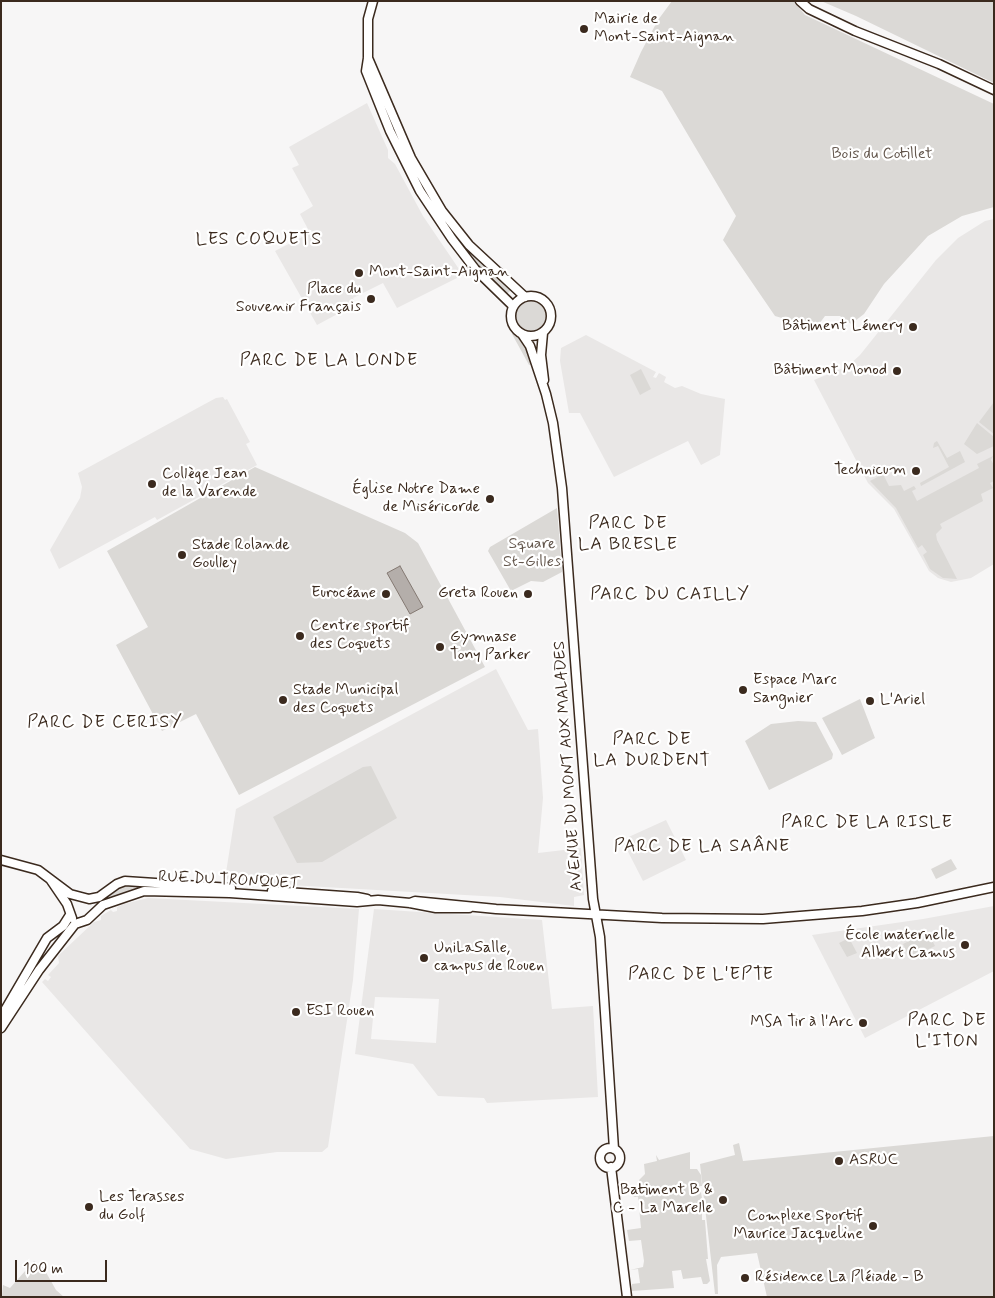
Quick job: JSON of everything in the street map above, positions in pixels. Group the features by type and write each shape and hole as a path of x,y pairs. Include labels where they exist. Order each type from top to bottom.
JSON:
{"street":[{"path":"373,1 368,28 366,71 390,131 428,204 463,254 513,306"},
{"path":"800,1 809,10 855,31 939,64 994,90"},
{"path":"368,58 411,158 438,206 469,245 525,297"},
{"path":"525,297 539,297 550,307 551,322 543,333 533,336 522,334 512,323 513,306 525,297"},
{"name":"AVENUE DU MONT AUX MALADES","path":"543,333 541,355 546,394"},
{"name":"AVENUE DU MONT AUX MALADES","path":"522,334 532,350 546,394 553,423 562,488 593,899 600,935 611,1149"},
{"path":"1,860 34,868 70,894 89,899 93,908 92,915"},
{"path":"50,879 78,921"},
{"name":"RUE DU TRONQUET","path":"89,899 99,897 117,884 129,881 357,896 369,900"},
{"name":"RUE DU TRONQUET","path":"1,1028 39,970 78,921 87,920 103,905 117,899 155,890 357,902 369,900 459,904 476,907 723,920 812,917 906,905 994,886"},
{"path":"1,1017 47,938 63,926 74,899 80,897"},
{"path":"611,1149 619,1154 619,1160 611,1167 603,1164 600,1158 603,1151 611,1149"},
{"path":"611,1167 627,1297"},
{"path":"621,1256 618,1266 622,1297"}],"shaded area":[{"name":"LES COQUETS","path":"367,103 388,150 388,158 395,164 423,216 463,275 397,308 383,283 353,298 356,304 317,325 275,251 310,233 300,214 313,206 292,168 299,165 289,147"},
{"path":"994,219 994,564 971,578 951,582 938,578 929,571 894,509 868,483 814,380 848,366 860,355 936,260 958,238 985,221"},
{"path":"586,335 656,372 653,377 656,378 659,373 666,377 664,382 675,388 682,386 701,394 725,399 720,455 701,465 688,441 614,477 580,413 569,413 560,361 561,348"},
{"name":"Collège Jean de la Varende","path":"223,397 225,400 227,399 250,442 246,444 257,465 157,520 155,517 59,569 50,550 80,498 82,487 78,473 216,398"},
{"path":"400,566 423,607 410,614 387,573"},
{"path":"496,669 528,730 538,729 543,798 538,853 581,848 584,895 574,897 574,906 500,897 271,884 268,880 262,884 225,879 236,809"},
{"path":"666,820 686,860 643,881 622,840"},
{"path":"148,898 359,909 353,980 328,1147 322,1152 277,1152 226,1159 190,1149 42,982 45,979 48,981 51,977 48,975 59,963 58,956 94,922 101,920 101,916 111,910 113,912 117,911 117,907 124,904"},
{"path":"994,906 994,971 865,1038 812,935 923,919"},
{"path":"374,909 542,920 552,1009 593,1006 598,1097 487,1103 484,1098 438,1096 413,1064 355,1054","holes":["375,997 439,999 436,1043 371,1039"]}],"green space":[{"name":"Bois du Cotillet","path":"672,1 794,1 805,15 994,104 994,207 962,216 928,236 884,284 864,314 851,324 840,316 825,316 816,328 775,316 723,240 736,216 662,91 630,77 658,20"},
{"path":"821,1 994,1 994,83 856,16"},
{"path":"426,192 443,218 471,253 511,290 507,294 486,276 449,230 424,193"},
{"path":"531,299 543,304 548,316 543,328 531,333 519,328 514,316 519,304"},
{"path":"514,333 525,341 534,363 529,365 512,334"},
{"path":"641,369 651,389 640,395 630,375"},
{"path":"994,402 994,434 979,422"},
{"path":"977,423 994,437 994,446 977,454 964,444"},
{"path":"937,441 947,458 960,451 965,462 921,486 920,483 949,467 938,446 933,448 934,443"},
{"path":"993,456 991,460 994,465 994,481 990,483 993,488 981,494 983,501 940,524 942,528 936,534 937,540 957,579 943,578 930,569 923,555 927,552 922,545 918,548 896,508 870,481 883,474 889,486 901,485 904,491 914,486 916,489 912,491 917,501 979,468 977,464"},
{"name":"Centre sportif des Coquets","path":"255,467 405,533 418,543 485,667 239,795 196,714 162,731 116,645 148,627 107,551"},
{"name":"Square St-Gilles","path":"557,508 562,572 543,582 531,581 511,591 488,551 490,547"},
{"path":"577,648 579,648 586,766"},
{"path":"860,699 875,738 842,755 822,718"},
{"path":"798,721 816,722 833,754 832,759 769,790 745,741 771,724"},
{"path":"371,766 397,818 322,862 297,863 273,817 363,767"},
{"path":"951,859 957,869 936,879 931,869"},
{"path":"128,884 228,891 159,888 106,901 104,898 114,889"},
{"path":"928,932 935,946 910,958 903,944"},
{"path":"849,938 857,953 847,957 839,943"},
{"name":"Complexe Sportif Maurice Jacqueline","path":"994,1136 993,1297 767,1297 757,1253 721,1257 717,1265 718,1294 715,1294 700,1164 735,1155 733,1145 739,1143 743,1161"},
{"path":"690,1152 690,1169 697,1169 701,1175 702,1186 700,1186 704,1211 702,1212 702,1220 705,1220 708,1259 706,1259 710,1281 707,1284 703,1284 701,1277 683,1279 681,1270 672,1271 674,1288 632,1291 632,1284 640,1283 638,1269 630,1270 643,1267 644,1261 641,1240 629,1241 627,1230 641,1228 638,1197 631,1197 640,1194 639,1180 645,1174 644,1164 657,1161 656,1155 659,1160"},
{"path":"34,1261 43,1267 56,1290 64,1297 2,1296 3,1285 10,1288"}],"place":[{"name":"Mairie de Mont-Saint-Aignan","path":"584,29"},
{"name":"Mont-Saint-Aignan","path":"359,273"},
{"name":"Place du Souvenir Français","path":"371,299"},
{"name":"Bâtiment Lémery","path":"913,327"},
{"name":"Bâtiment Monod","path":"897,371"},
{"name":"Technicum","path":"916,471"},
{"name":"Collège Jean de la Varende","path":"152,484"},
{"name":"Église Notre Dame de Miséricorde","path":"490,499"},
{"name":"Stade Rolande Goulley","path":"182,555"},
{"name":"Eurocéane","path":"386,594"},
{"name":"Greta Rouen","path":"528,594"},
{"name":"Centre sportif des Coquets","path":"300,636"},
{"name":"Gymnase Tony Parker","path":"440,647"},
{"name":"Espace Marc Sangnier","path":"743,690"},
{"name":"Stade Municipal des Coquets","path":"283,700"},
{"name":"L'Ariel","path":"870,701"},
{"name":"École maternelle Albert Camus","path":"965,945"},
{"name":"UniLaSalle, campus de Rouen","path":"424,958"},
{"name":"ESI Rouen","path":"296,1012"},
{"name":"MSA Tir à l'Arc","path":"863,1023"},
{"name":"ASRUC","path":"839,1161"},
{"name":"Batiment B & C - La Marelle","path":"723,1200"},
{"name":"Les Terasses du Golf","path":"89,1207"},
{"name":"Complexe Sportif Maurice Jacqueline","path":"873,1226"},
{"name":"Résidence La Pléiade - B","path":"745,1278"}],"district":[{"name":"LES COQUETS","path":"259,240"},
{"name":"PARC DE LA LONDE","path":"329,361"},
{"name":"PARC DE LA BRESLE","path":"628,534"},
{"name":"PARC DU CAILLY","path":"670,595"},
{"name":"PARC DE CERISY","path":"105,723"},
{"name":"PARC DE LA DURDENT","path":"652,750"},
{"name":"PARC DE LA RISLE","path":"867,823"},
{"name":"PARC DE LA SAÂNE","path":"702,847"},
{"name":"PARC DE L'EPTE","path":"701,975"},
{"name":"PARC DE L'ITON","path":"947,1031"}]}
